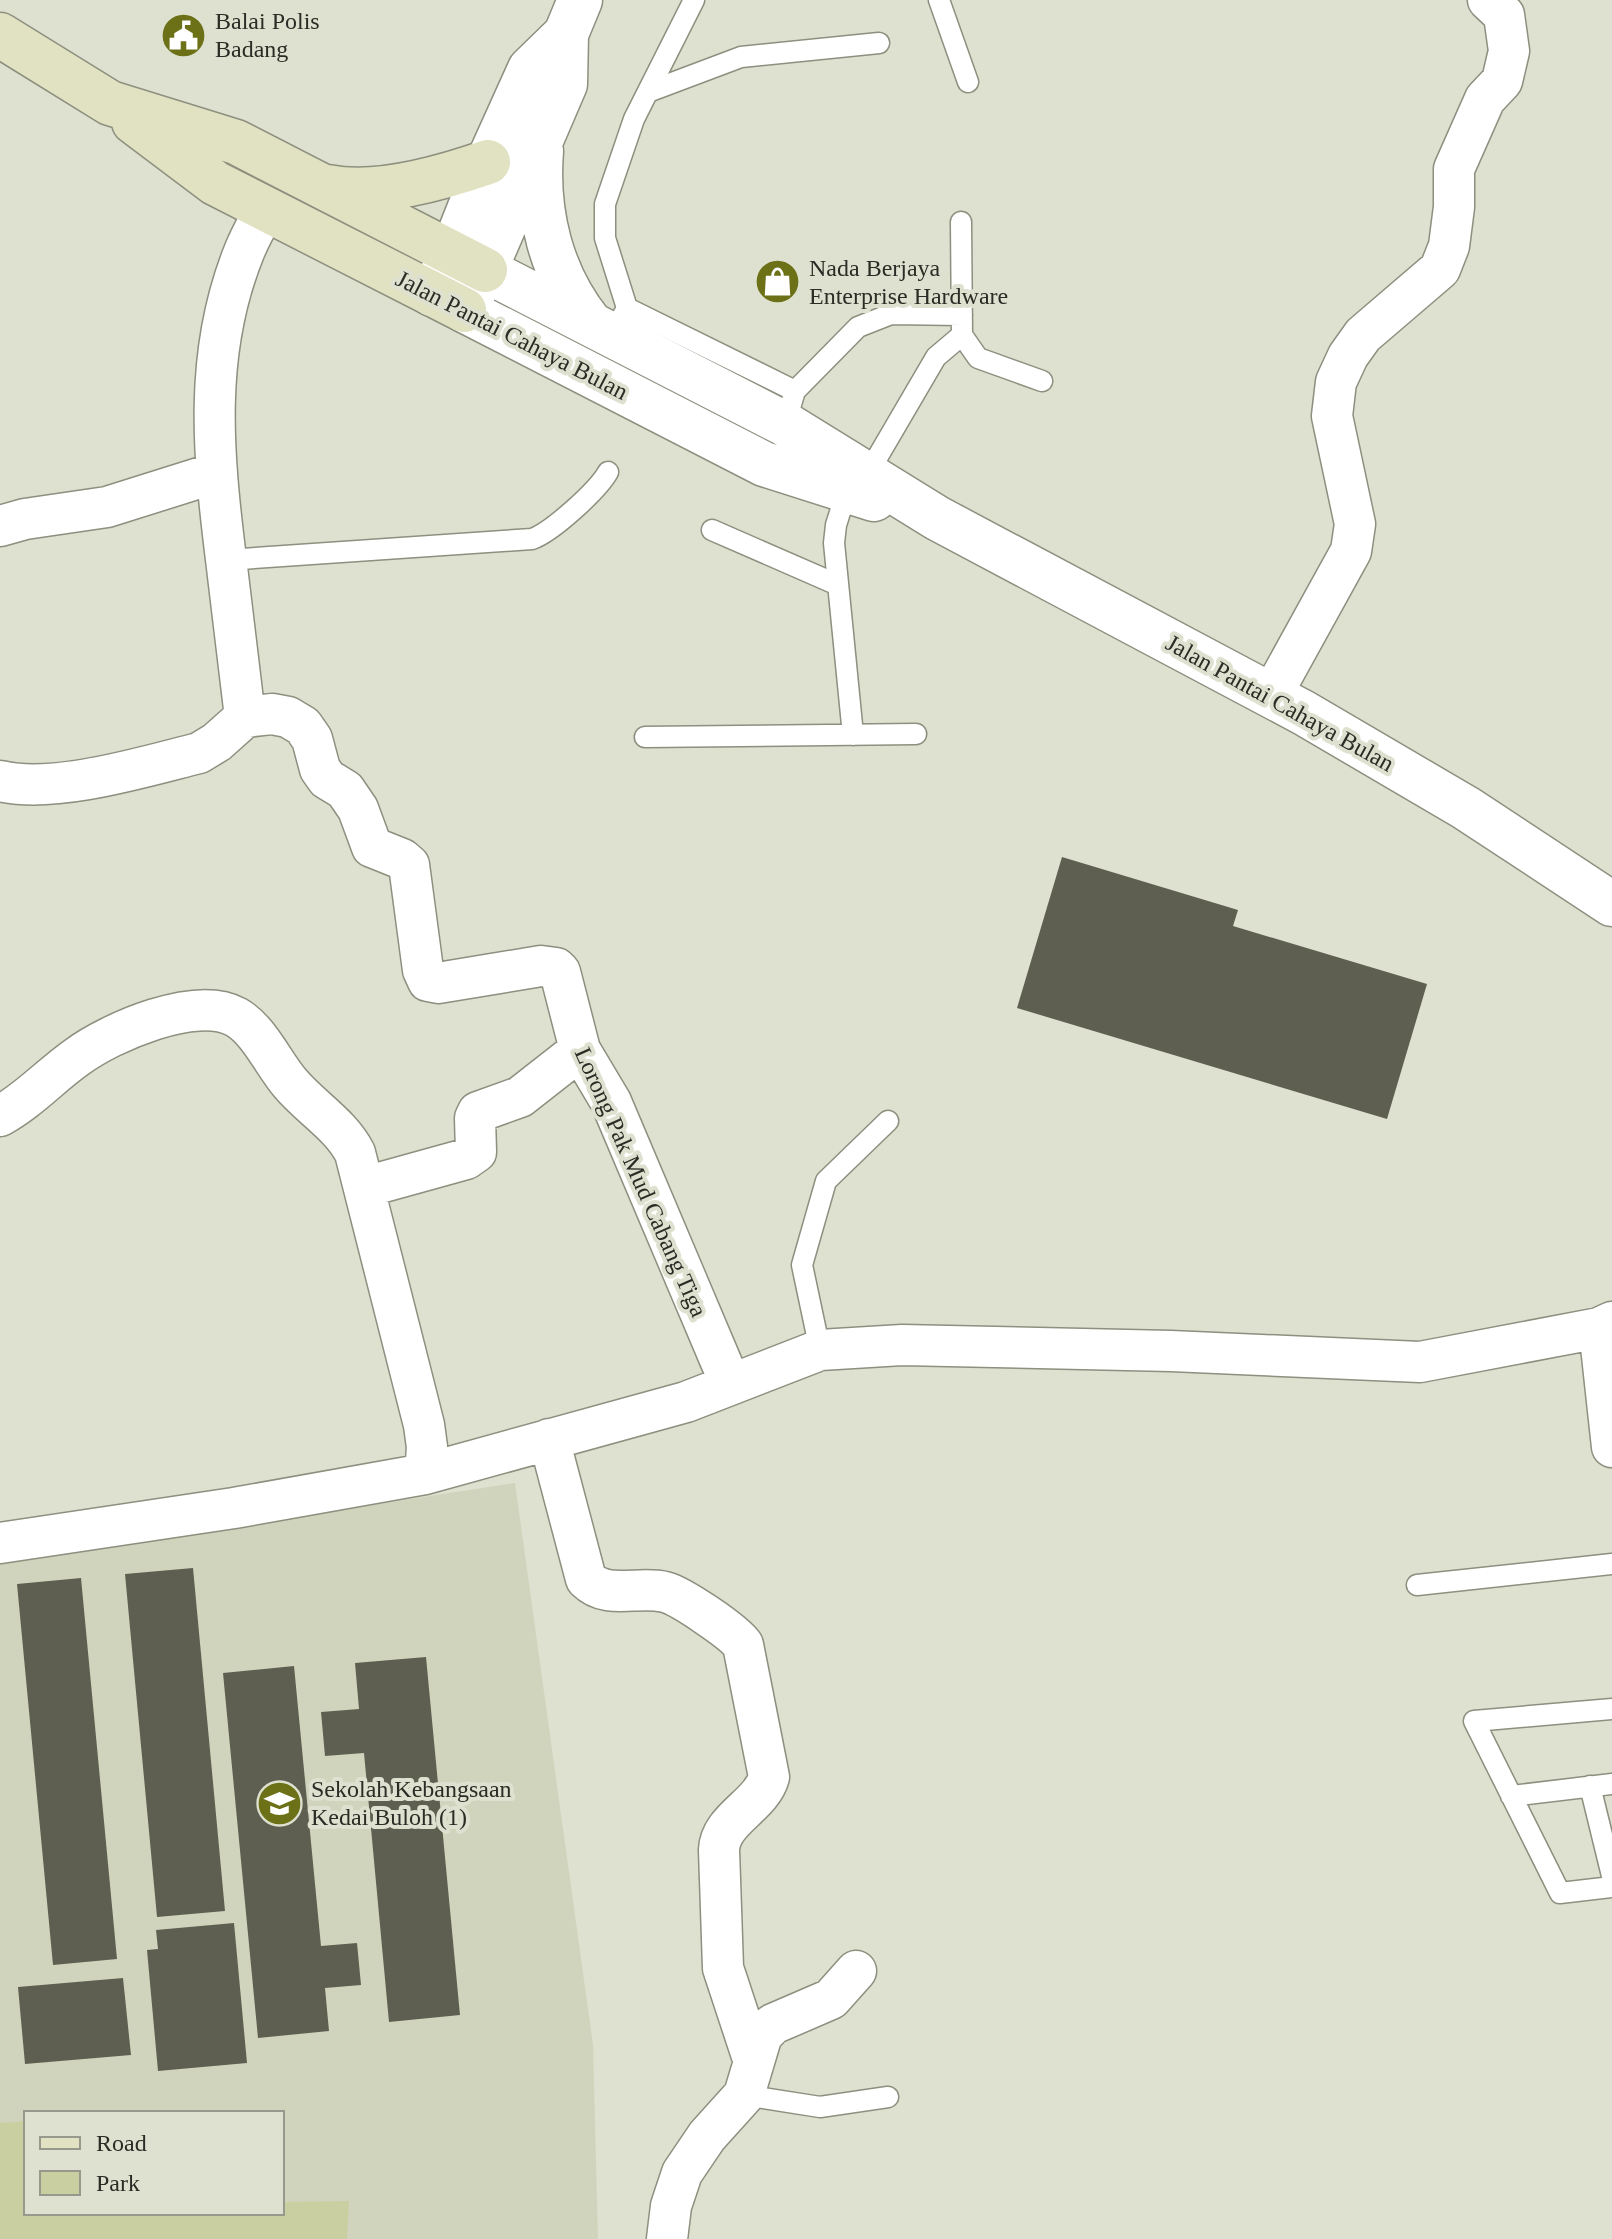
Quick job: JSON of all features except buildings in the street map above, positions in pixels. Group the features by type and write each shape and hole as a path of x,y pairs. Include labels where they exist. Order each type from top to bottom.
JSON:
{"main road":[{"name":"Jalan Pantai Cahaya Bulan","path":"0,35 128,109 215,183 448,302"},
{"name":"Jalan Pantai Cahaya Bulan","path":"128,109 236,142 468,262"},
{"path":"304,177 332,188 379,187 427,180 488,162"}],"street":[{"path":"1271,696 1351,551 1355,524 1332,416 1336,382 1348,356 1363,335 1440,269 1449,246 1454,207 1454,169 1485,99 1502,81 1509,51 1504,15 1488,0"},
{"path":"448,302 468,262 542,137 565,84 573,17"},
{"path":"468,262 488,162 530,69 573,17"},
{"path":"542,137 539,170 548,237 557,270 572,300 610,323"},
{"path":"0,781 27,786 66,783 199,753 217,742 245,717 215,473 213,427 221,335 244,251 266,208"},
{"name":"Jalan Pantai Cahaya Bulan","path":"468,262 610,323 790,408 857,482"},
{"name":"Jalan Pantai Cahaya Bulan","path":"448,302 764,464 857,482 937,518 1271,696 1466,808 1612,904"},
{"path":"0,526 25,519 107,507 215,473"},
{"name":"Lorong Pak Mud Cabang Tiga","path":"245,717 272,714 288,717 303,726 312,739 320,769 327,779 345,790 358,809 368,843 409,865 423,970 428,981 438,983 541,966 556,968 560,972 580,1050 611,1102 730,1383"},
{"path":"0,1116 19,1105 76,1057 129,1029 200,1009 235,1016 246,1025 288,1081 316,1111 347,1136 355,1153 424,1425 427,1447 425,1474"},
{"path":"365,1187 466,1159 476,1152 475,1118 478,1112 520,1097 580,1050"},
{"path":"0,1543 234,1508 425,1474 686,1402 820,1350 902,1345 1171,1351 1420,1362 1605,1325 1612,1447"},
{"path":"549,1439 586,1579 601,1590 668,1592 733,1634 743,1645 769,1777 761,1794 722,1835 719,1850 723,1968 749,2078"},
{"path":"667,2239 671,2206 682,2173 749,2078 762,2035 767,2029 831,1999 856,1971"}],"lane":[{"path":"610,323 603,216 608,193 634,119 694,0"},
{"path":"939,0 968,82"},
{"path":"648,92 741,57 879,43"},
{"path":"961,222 962,325 978,358 1042,381"},
{"path":"790,408 844,338 874,318 908,313 962,325"},
{"path":"853,735 835,534 857,482 936,357 962,325"},
{"path":"226,560 532,539 547,531 608,472"},
{"path":"712,530 838,585"},
{"path":"645,737 916,734"},
{"path":"820,1350 802,1265 826,1181 888,1121"},
{"path":"1417,1585 1612,1564"},
{"path":"1612,1709 1474,1721 1560,1893 1612,1887"},
{"path":"1511,1796 1612,1784"},
{"path":"1590,1786 1612,1876"},
{"path":"749,2078 820,2107 888,2097"}],"shaded area":[{"name":"Sekolah Kebangsaan Kedai Buloh (1)","path":"515,1483 593,2045 598,2239 0,2239 0,1562"}],"green space":[{"path":"24,2121 24,2215 284,2215 284,2202 349,2201 347,2239 0,2239 0,2123"}],"place":[{"name":"Balai Polis Badang","path":"184,35"},
{"name":"Nada Berjaya Enterprise Hardware","path":"778,282"},
{"name":"Sekolah Kebangsaan Kedai Buloh (1)","path":"280,1803"}]}
